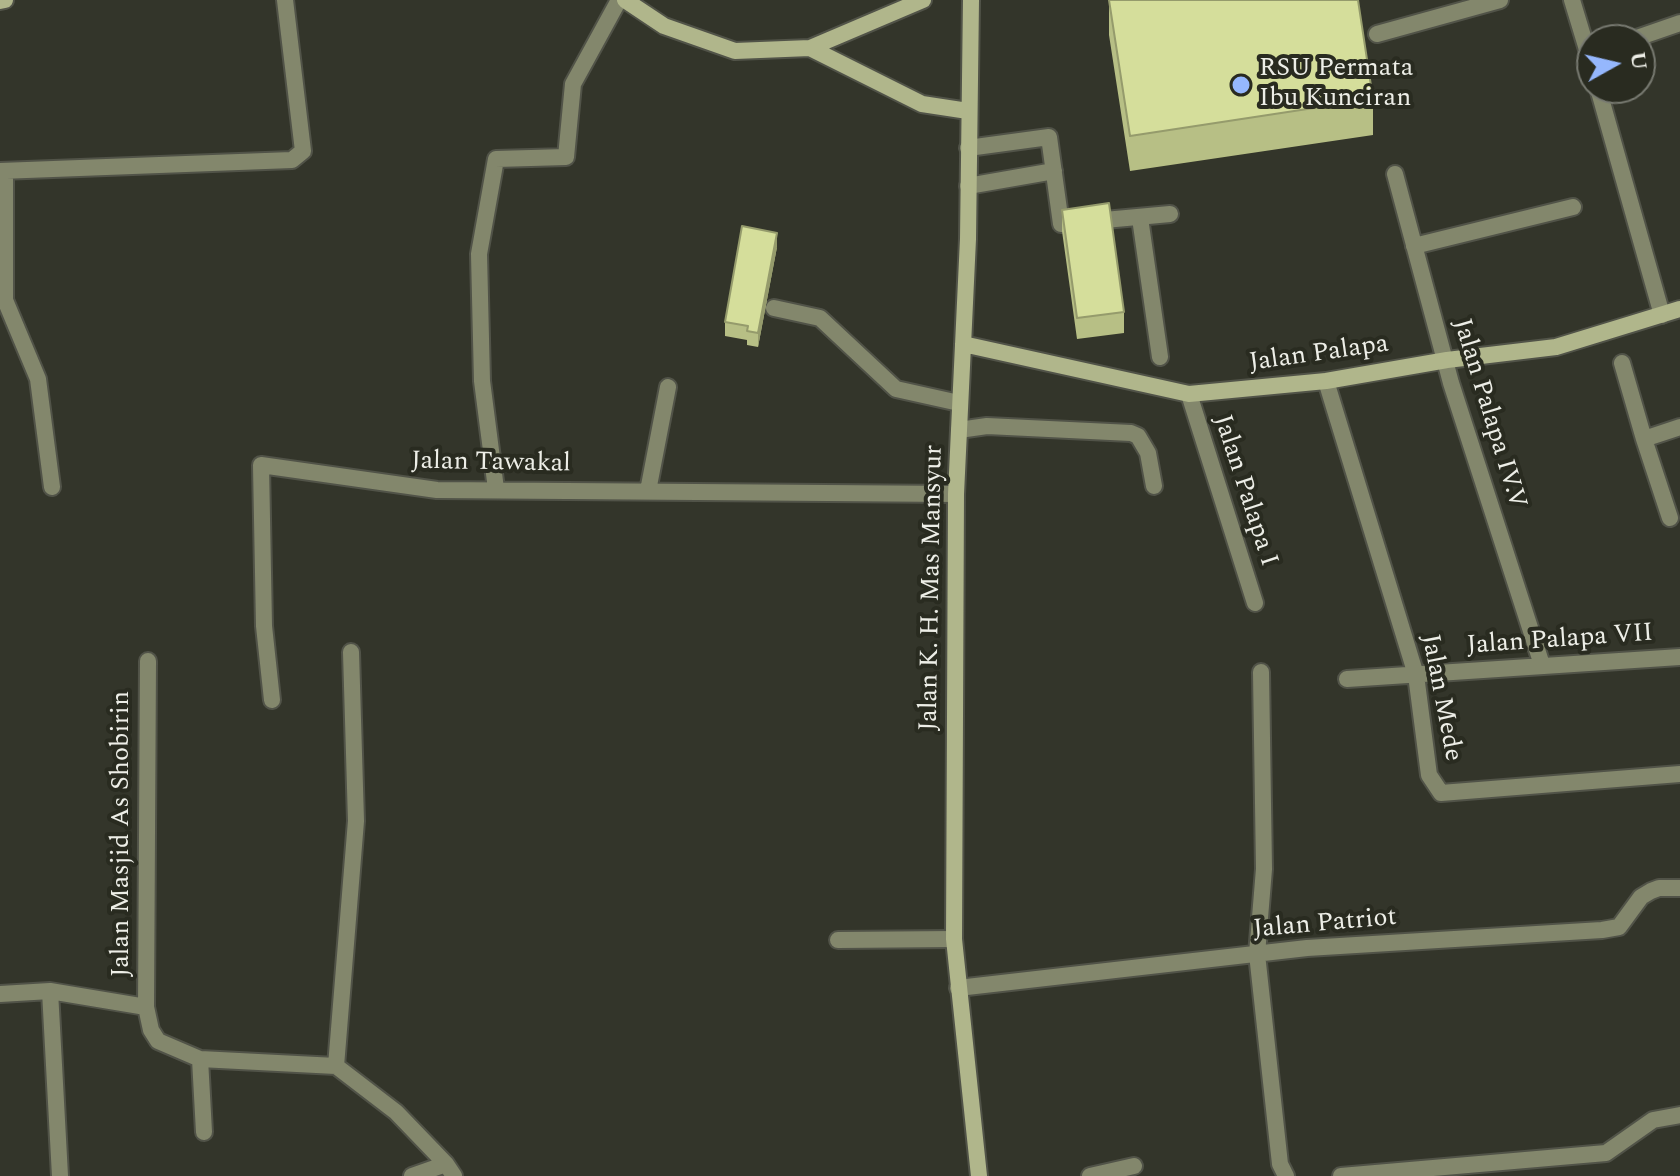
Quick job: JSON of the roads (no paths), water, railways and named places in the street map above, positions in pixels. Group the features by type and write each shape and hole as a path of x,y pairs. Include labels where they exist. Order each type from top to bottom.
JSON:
{"main road":[{"path":"622,0 664,26 735,51 810,48 923,0"},
{"name":"Jalan K. H. Mas Mansyur","path":"971,0 968,186 956,494 954,939 979,1176"},
{"path":"810,48 922,104 968,111"},
{"name":"Jalan Palapa","path":"963,344 1189,394 1326,381 1447,360 1556,347 1680,309"}],"street":[{"path":"52,487 38,379 5,300 3,171 292,160 303,151 285,0"},
{"path":"496,489 482,381 479,254 496,159 566,157 573,84 622,0"},
{"path":"1377,34 1500,0"},
{"path":"1572,0 1580,24"},
{"path":"1656,31 1680,23"},
{"path":"1603,104 1662,315"},
{"path":"968,148 1049,137 1061,224 1170,214"},
{"path":"968,186 1054,171"},
{"name":"Jalan Palapa IV.V","path":"1395,174 1451,383 1542,665"},
{"path":"1414,246 1573,207"},
{"path":"1140,218 1160,357"},
{"path":"774,308 820,318 896,389 959,403"},
{"path":"1622,363 1670,518"},
{"name":"Jalan Mede","path":"1326,381 1416,675 1429,775 1441,793 1680,774"},
{"path":"648,491 668,387"},
{"name":"Jalan Palapa I","path":"1189,394 1255,603"},
{"path":"959,430 987,426 1131,433 1138,436 1148,453 1154,486"},
{"path":"1644,439 1680,427"},
{"name":"Jalan Tawakal","path":"272,700 264,626 261,465 437,490 956,494"},
{"path":"351,652 356,821 336,1066 396,1112 450,1170"},
{"name":"Jalan Palapa VII","path":"1347,679 1680,657"},
{"name":"Jalan Masjid As Shobirin","path":"148,661 146,1007 151,1030 158,1041 200,1059 336,1066"},
{"path":"1261,672 1264,869 1257,954 1280,1164 1286,1176"},
{"name":"Jalan Patriot","path":"958,988 1257,954 1619,927 1641,897 1659,888 1680,888"},
{"path":"838,940 954,939"},
{"path":"50,991 60,1176"},
{"name":"Jalan Masjid As Shobirin","path":"0,994 50,991 146,1007"},
{"path":"200,1059 204,1132"},
{"path":"1341,1176 1606,1153 1653,1120 1680,1115"},
{"path":"1090,1176 1134,1166"},
{"path":"412,1176 450,1170"}],"place":[{"name":"RSU Permata Ibu Kunciran","path":"1241,85"}]}
